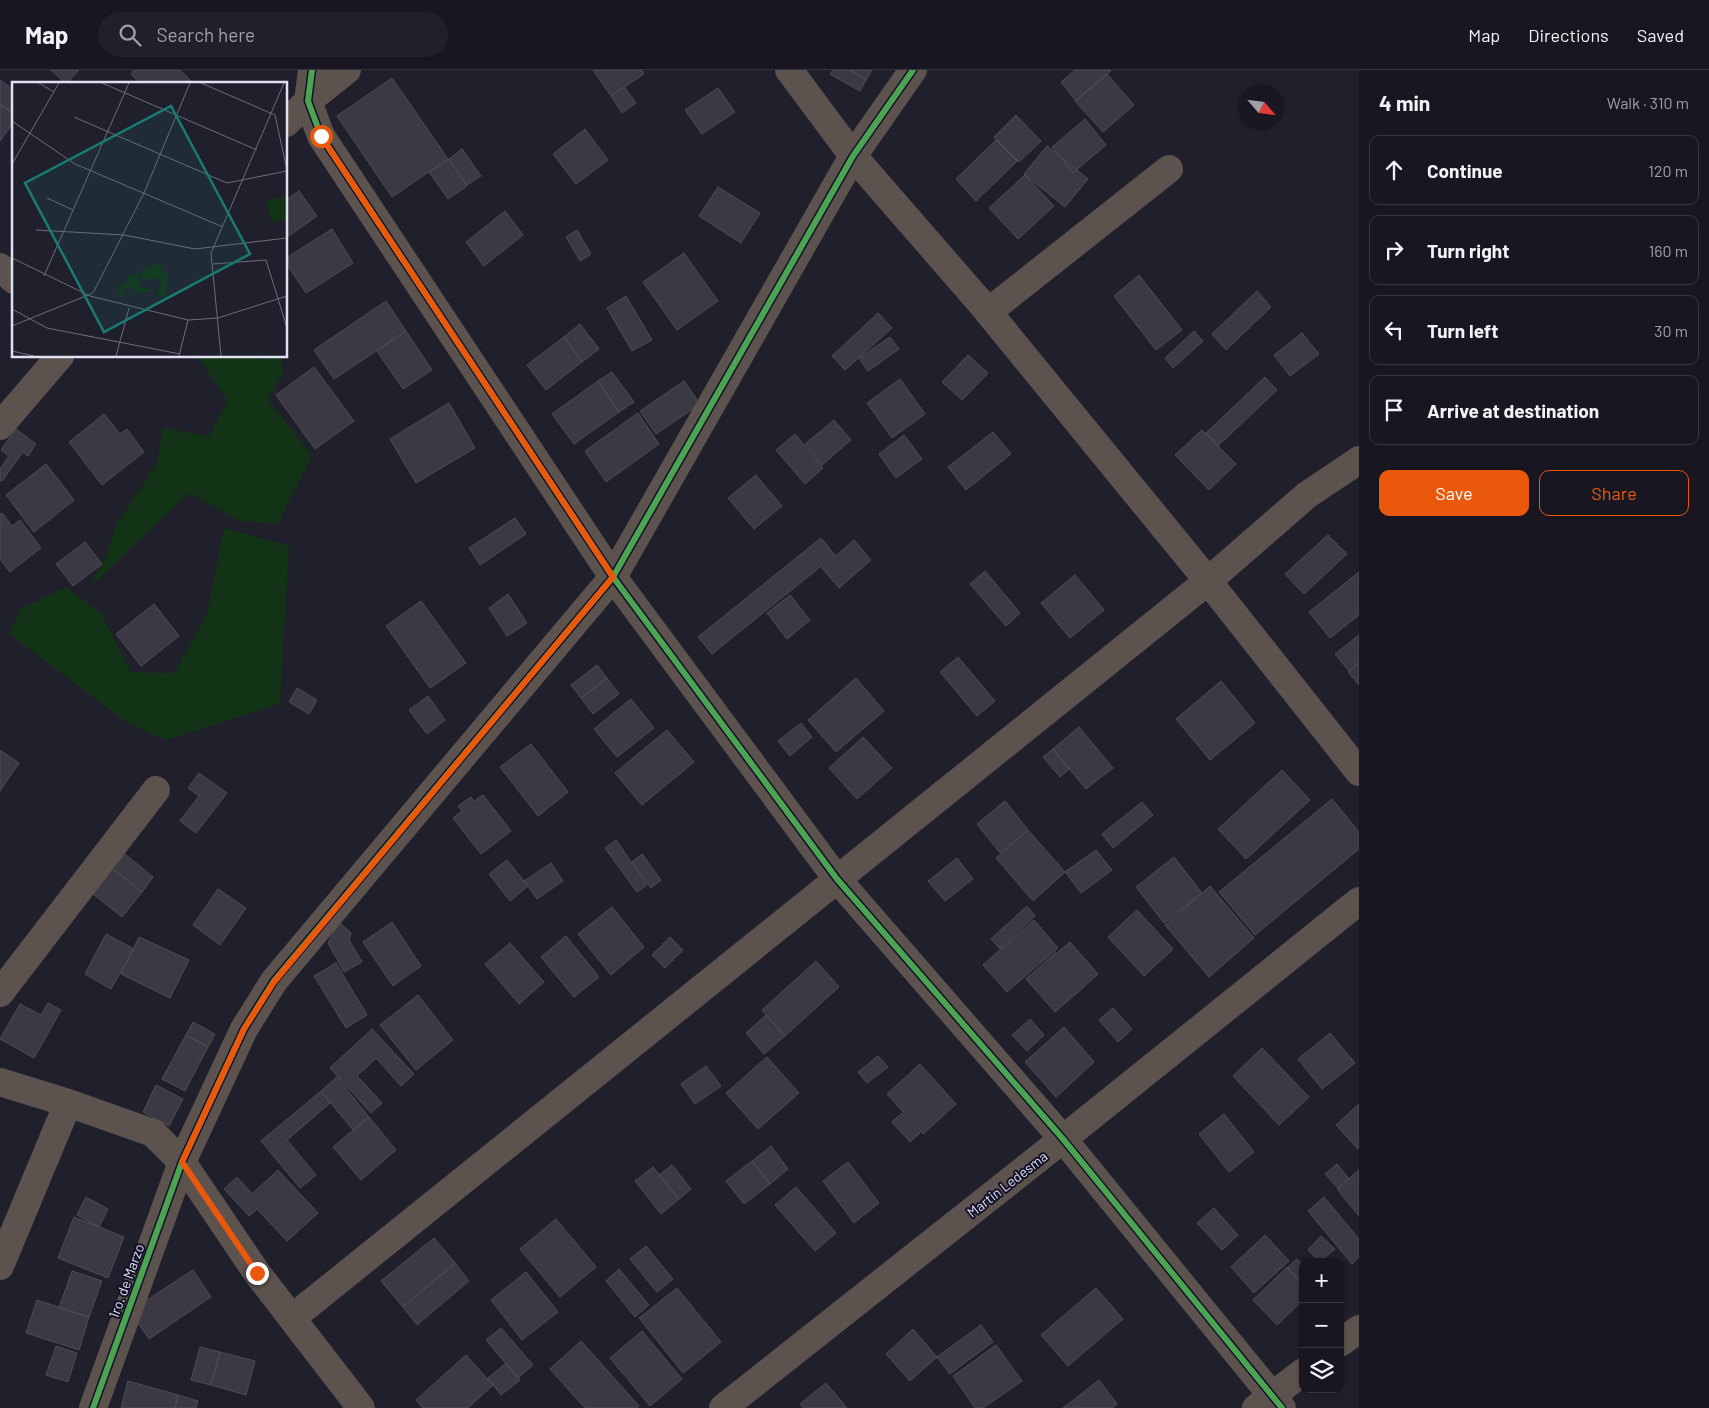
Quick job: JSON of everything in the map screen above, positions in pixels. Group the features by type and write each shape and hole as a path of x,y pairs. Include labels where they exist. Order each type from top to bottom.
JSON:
{"street":[{"path":"312,70 308,101 321,136 613,577 837,879 1063,1140 1270,1404 1299,1376"},
{"path":"288,121 308,101 347,70"},
{"path":"789,70 853,156 988,312 1208,581 1359,772"},
{"name":"1ro. de Marzo","path":"93,1408 182,1162 244,1029 274,982 613,577 853,156 913,70"},
{"path":"988,312 1169,169"},
{"path":"0,267 12,278"},
{"path":"0,426 58,358"},
{"path":"292,1318 1208,581 1307,495 1359,460"},
{"path":"0,993 156,790"},
{"name":"Martin Ledesma","path":"723,1408 1063,1140 1359,901"},
{"path":"0,1082 68,1103 152,1133 182,1162 257,1273 362,1408"},
{"path":"0,1266 68,1103"},
{"path":"1344,1340 1359,1329"}],"green space":[{"path":"198,358 256,358 258,360 258,358 280,358 283,372 268,400 312,455 278,524 240,521 189,493 89,588 107,554 116,525 157,463 163,428 209,436 228,401"},
{"path":"224,528 289,546 280,704 166,740 126,722 9,634 20,609 66,587 101,613 131,672 174,673 207,614"}],"building":[{"path":"51,70 79,70 68,82 64,82"},
{"path":"134,70 180,70 192,82 139,82 131,74"},
{"path":"593,70 642,70 644,74 611,96"},
{"path":"833,70 849,70 866,80 860,91 830,74"},
{"path":"850,70 872,70 866,80"},
{"path":"1075,70 1111,71 1076,101 1061,82"},
{"path":"1107,74 1134,105 1103,132 1075,101"},
{"path":"392,78 448,159 392,197 337,116"},
{"path":"0,80 12,89 12,107 9,111 0,104"},
{"path":"624,87 636,103 622,113 611,96"},
{"path":"718,88 735,112 702,134 685,110"},
{"path":"0,104 12,113 12,125 0,141"},
{"path":"1016,115 1041,141 1019,162 994,137"},
{"path":"1085,119 1106,145 1073,173 1052,147"},
{"path":"585,129 608,160 576,184 553,154"},
{"path":"996,140 1017,161 976,201 956,179"},
{"path":"1047,146 1088,179 1065,207 1024,174"},
{"path":"462,149 481,176 467,185 449,159"},
{"path":"449,159 467,186 448,199 429,172"},
{"path":"1025,175 1054,206 1018,239 989,208"},
{"path":"718,187 760,213 741,243 699,216"},
{"path":"299,191 317,216 288,237 288,199"},
{"path":"505,211 523,235 484,266 466,242"},
{"path":"332,229 353,263 306,293 288,266 288,257"},
{"path":"577,230 591,254 580,261 566,237"},
{"path":"684,253 718,301 677,330 643,282"},
{"path":"1139,275 1182,330 1156,350 1114,296"},
{"path":"1257,291 1271,307 1226,350 1212,334"},
{"path":"626,296 652,340 632,351 607,308"},
{"path":"386,301 406,331 334,379 314,350"},
{"path":"878,313 892,328 845,370 832,356"},
{"path":"580,324 599,349 582,362 564,337"},
{"path":"406,331 432,370 403,389 377,351"},
{"path":"1194,331 1203,341 1173,368 1165,358"},
{"path":"1302,333 1319,354 1290,376 1274,355"},
{"path":"564,337 582,362 546,390 527,365"},
{"path":"890,337 899,349 868,371 859,358"},
{"path":"968,355 988,373 962,400 942,382"},
{"path":"314,367 354,421 315,449 276,395"},
{"path":"612,372 634,402 619,412 598,381"},
{"path":"1265,377 1277,390 1218,446 1206,433"},
{"path":"900,379 925,414 892,438 867,403"},
{"path":"598,381 619,412 574,444 552,414"},
{"path":"684,381 700,404 656,434 640,411"},
{"path":"449,403 475,448 416,483 390,439"},
{"path":"638,413 659,444 606,482 585,451"},
{"path":"104,414 120,434 127,429 144,452 102,485 69,442"},
{"path":"834,420 851,440 822,465 805,444"},
{"path":"16,429 36,444 28,456 23,452 2,481 0,480 0,469 9,456 1,450"},
{"path":"1202,430 1236,464 1209,490 1175,455"},
{"path":"993,432 1011,454 966,490 948,467"},
{"path":"795,434 823,468 805,484 776,450"},
{"path":"904,435 922,459 896,478 879,454"},
{"path":"46,464 74,500 34,532 6,495"},
{"path":"756,475 782,506 754,529 728,498"},
{"path":"2,513 12,526 20,520 41,548 10,572 0,559 0,514"},
{"path":"515,518 526,534 480,565 469,548"},
{"path":"1328,535 1347,554 1304,594 1285,574"},
{"path":"821,538 835,555 712,654 698,637"},
{"path":"854,540 871,560 839,588 822,568"},
{"path":"85,542 102,564 73,586 56,564"},
{"path":"985,571 1020,613 1006,626 970,584"},
{"path":"1359,572 1359,615 1330,638 1309,612"},
{"path":"1075,575 1104,610 1070,638 1041,603"},
{"path":"508,594 527,623 507,636 489,608"},
{"path":"790,595 810,620 787,639 767,613"},
{"path":"421,601 466,663 430,688 386,626"},
{"path":"154,604 179,636 141,666 116,634"},
{"path":"1359,635 1359,663 1349,671 1335,654"},
{"path":"958,657 995,701 977,716 940,672"},
{"path":"1359,663 1359,685 1348,672"},
{"path":"597,665 607,678 581,698 571,685"},
{"path":"607,678 619,694 593,714 581,698"},
{"path":"856,678 884,711 836,752 808,720"},
{"path":"1221,681 1255,723 1210,760 1176,719"},
{"path":"297,688 317,700 309,714 289,702"},
{"path":"428,696 445,720 427,734 409,710"},
{"path":"631,699 654,728 617,757 594,729"},
{"path":"801,723 812,737 790,756 778,741"},
{"path":"1079,727 1113,768 1086,789 1053,749"},
{"path":"667,730 694,762 642,805 615,773"},
{"path":"863,737 892,768 857,799 829,768"},
{"path":"531,744 568,792 538,816 500,767"},
{"path":"1053,749 1069,769 1060,777 1043,757"},
{"path":"0,750 19,763 0,791"},
{"path":"1282,770 1310,800 1246,859 1218,829"},
{"path":"199,773 227,793 196,833 180,821 199,796 188,788"},
{"path":"483,795 511,831 481,854 453,818 462,811 458,806 471,797 474,801"},
{"path":"1332,799 1359,832 1359,849 1255,935 1219,892"},
{"path":"1005,801 1028,830 1000,853 977,824"},
{"path":"1142,802 1153,815 1113,848 1102,834"},
{"path":"1028,830 1065,872 1033,901 996,858"},
{"path":"616,840 647,885 637,892 605,848"},
{"path":"115,846 153,877 142,892 103,861"},
{"path":"1096,850 1112,870 1081,893 1065,872"},
{"path":"642,854 661,880 651,888 632,862"},
{"path":"1174,857 1202,893 1164,923 1136,887"},
{"path":"957,858 973,879 945,901 928,881"},
{"path":"507,860 528,886 510,901 489,874"},
{"path":"103,861 142,892 122,917 83,886"},
{"path":"551,863 563,881 537,899 524,881"},
{"path":"1210,886 1254,938 1209,977 1165,925"},
{"path":"218,889 246,908 220,945 193,925"},
{"path":"1027,906 1035,916 1000,949 991,939"},
{"path":"612,907 644,947 611,975 578,934"},
{"path":"1137,910 1173,949 1144,976 1108,937"},
{"path":"1034,920 1058,948 1007,992 983,965"},
{"path":"339,922 351,933 349,940 362,962 344,972 328,943"},
{"path":"392,922 421,966 393,986 363,942"},
{"path":"106,934 134,949 111,989 85,974"},
{"path":"566,936 599,977 574,997 541,957"},
{"path":"139,937 189,960 170,998 121,974"},
{"path":"670,937 683,950 665,968 652,955"},
{"path":"1070,942 1098,974 1086,985 1058,952"},
{"path":"510,943 544,982 519,1004 485,964"},
{"path":"1056,952 1085,986 1055,1012 1026,979"},
{"path":"816,961 839,987 785,1036 762,1010"},
{"path":"336,963 367,1015 346,1028 314,976"},
{"path":"418,995 453,1040 416,1070 380,1025"},
{"path":"48,1003 61,1010 34,1058 0,1039 20,1004 41,1015"},
{"path":"1113,1008 1132,1029 1118,1042 1099,1020"},
{"path":"766,1015 785,1036 764,1054 746,1033"},
{"path":"1030,1019 1044,1035 1027,1051 1012,1035"},
{"path":"193,1022 215,1034 208,1047 186,1035"},
{"path":"1064,1027 1094,1062 1056,1097 1025,1062"},
{"path":"372,1029 414,1074 401,1086 376,1058 357,1076 382,1103 371,1113 330,1068"},
{"path":"1330,1033 1355,1063 1322,1089 1298,1059"},
{"path":"186,1035 208,1047 185,1091 162,1079"},
{"path":"1262,1048 1309,1097 1279,1125 1233,1076"},
{"path":"878,1056 888,1067 867,1083 858,1072"},
{"path":"767,1057 799,1093 758,1129 726,1093"},
{"path":"920,1064 956,1104 923,1134 887,1094"},
{"path":"706,1066 721,1086 695,1104 681,1084"},
{"path":"337,1077 369,1117 353,1130 321,1091"},
{"path":"156,1085 183,1099 169,1126 143,1112"},
{"path":"321,1091 330,1103 287,1140 316,1175 300,1188 261,1141"},
{"path":"1359,1104 1359,1147 1358,1149 1336,1125"},
{"path":"902,1113 920,1133 910,1142 892,1122"},
{"path":"1224,1114 1254,1152 1229,1172 1199,1134"},
{"path":"369,1117 396,1150 361,1180 333,1147"},
{"path":"771,1146 788,1169 770,1184 752,1161"},
{"path":"752,1161 770,1184 744,1204 726,1181"},
{"path":"848,1162 879,1203 854,1223 823,1181"},
{"path":"1337,1164 1349,1179 1338,1188 1325,1174"},
{"path":"672,1165 691,1189 679,1199 659,1175"},
{"path":"653,1167 679,1199 661,1214 635,1181"},
{"path":"278,1170 318,1213 287,1241 257,1209 249,1216 224,1189 237,1177 252,1194"},
{"path":"1359,1170 1359,1216 1337,1189"},
{"path":"796,1187 836,1233 815,1251 775,1205"},
{"path":"86,1197 108,1209 99,1227 77,1215"},
{"path":"1324,1197 1359,1239 1359,1257 1352,1264 1308,1211"},
{"path":"1214,1208 1238,1235 1222,1250 1197,1223"},
{"path":"74,1217 124,1237 108,1278 58,1258"},
{"path":"556,1219 596,1267 560,1297 520,1249"},
{"path":"1265,1235 1289,1261 1254,1293 1231,1267"},
{"path":"1321,1236 1335,1249 1325,1258 1316,1258 1308,1250"},
{"path":"434,1238 455,1263 403,1307 381,1281"},
{"path":"646,1246 673,1279 657,1292 630,1259"},
{"path":"1297,1259 1299,1261 1299,1281 1287,1268"},
{"path":"455,1263 469,1281 417,1325 403,1307"},
{"path":"1287,1267 1299,1280 1299,1304 1277,1325 1253,1300"},
{"path":"619,1269 649,1305 635,1317 606,1281"},
{"path":"193,1270 211,1297 149,1339 130,1311"},
{"path":"72,1271 102,1281 89,1317 59,1308"},
{"path":"526,1272 558,1312 522,1340 491,1300"},
{"path":"677,1288 721,1342 683,1373 639,1318"},
{"path":"1096,1288 1123,1319 1068,1366 1041,1335"},
{"path":"37,1300 89,1317 79,1350 26,1333"},
{"path":"981,1325 993,1342 950,1374 937,1357"},
{"path":"501,1328 533,1365 518,1378 486,1340"},
{"path":"913,1329 937,1357 910,1381 886,1354"},
{"path":"642,1331 682,1379 650,1406 610,1358"},
{"path":"581,1341 639,1406 637,1408 585,1408 550,1369"},
{"path":"996,1345 1022,1381 983,1408 975,1408 953,1376"},
{"path":"56,1346 77,1353 68,1382 46,1375"},
{"path":"200,1347 220,1352 211,1385 191,1380"},
{"path":"220,1352 255,1361 246,1395 211,1385"},
{"path":"466,1355 493,1385 468,1408 423,1408 416,1400"},
{"path":"506,1363 520,1380 501,1395 488,1378"},
{"path":"1099,1380 1117,1404 1112,1408 1063,1408"},
{"path":"128,1381 178,1395 175,1408 121,1408"},
{"path":"826,1383 847,1408 803,1408 800,1404"},
{"path":"178,1395 198,1401 196,1408 175,1408"}],"cycle path":[{"path":"312,70 308,101 321,136 613,577 837,879 1063,1139 1282,1408"},
{"path":"93,1408 182,1162 244,1029 274,981 613,577 853,156 913,70"}],"route":[{"path":"257,1273 182,1162 244,1029 274,982 613,577 321,136"}]}
